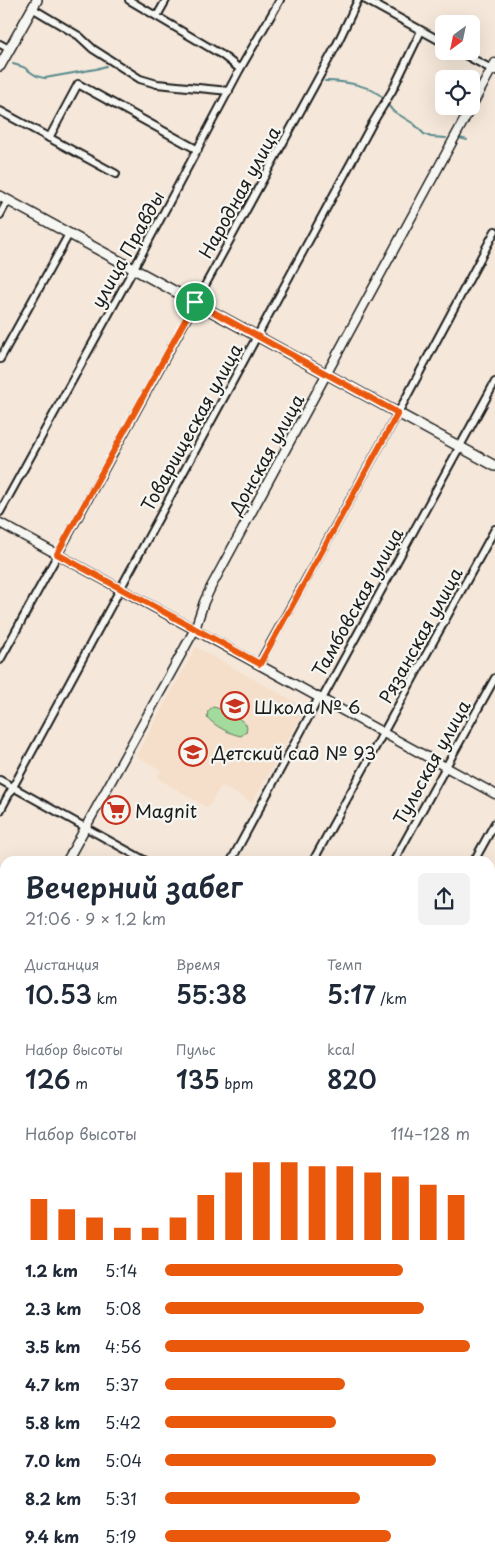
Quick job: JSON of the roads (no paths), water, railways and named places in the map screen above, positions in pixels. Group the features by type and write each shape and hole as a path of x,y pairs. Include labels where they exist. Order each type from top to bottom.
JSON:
{"main road":[{"path":"0,66 34,4"},
{"path":"4,198 495,466"}],"street":[{"path":"129,0 222,55 240,70"},
{"path":"157,16 166,0"},
{"name":"улица Правды","path":"0,512 134,269 240,70 280,0"},
{"name":"Народная улица","path":"0,660 336,46 358,0"},
{"path":"366,0 435,38"},
{"path":"34,4 79,36 93,49 140,79 157,84 229,91"},
{"name":"Товарищеская улица","path":"0,811 392,91 422,31"},
{"path":"0,44 9,49"},
{"path":"477,60 494,68"},
{"name":"Донская улица","path":"70,856 195,629 211,587 494,68"},
{"path":"49,138 78,84 198,150"},
{"path":"0,111 116,174"},
{"path":"0,214 4,198"},
{"path":"260,664 398,413 495,231"},
{"path":"0,359 69,234"},
{"name":"Тамбовская улица","path":"233,856 317,701 322,699 495,382"},
{"path":"0,523 495,794"},
{"name":"Рязанская улица","path":"316,856 495,528"},
{"name":"Тульская улица","path":"397,856 495,678"},
{"path":"0,780 137,856"},
{"path":"477,856 495,823"}],"waterway":[{"path":"13,64 45,78 106,66"},
{"path":"325,81 349,83 365,87 385,100"},
{"path":"387,104 393,111 414,124 424,134 431,137 446,138"},
{"path":"460,138 467,140"}],"place":[{"name":"Школа № 6","path":"235,706"},
{"name":"Детский сад № 93","path":"193,752"},
{"name":"Magnit","path":"116,810"}]}
